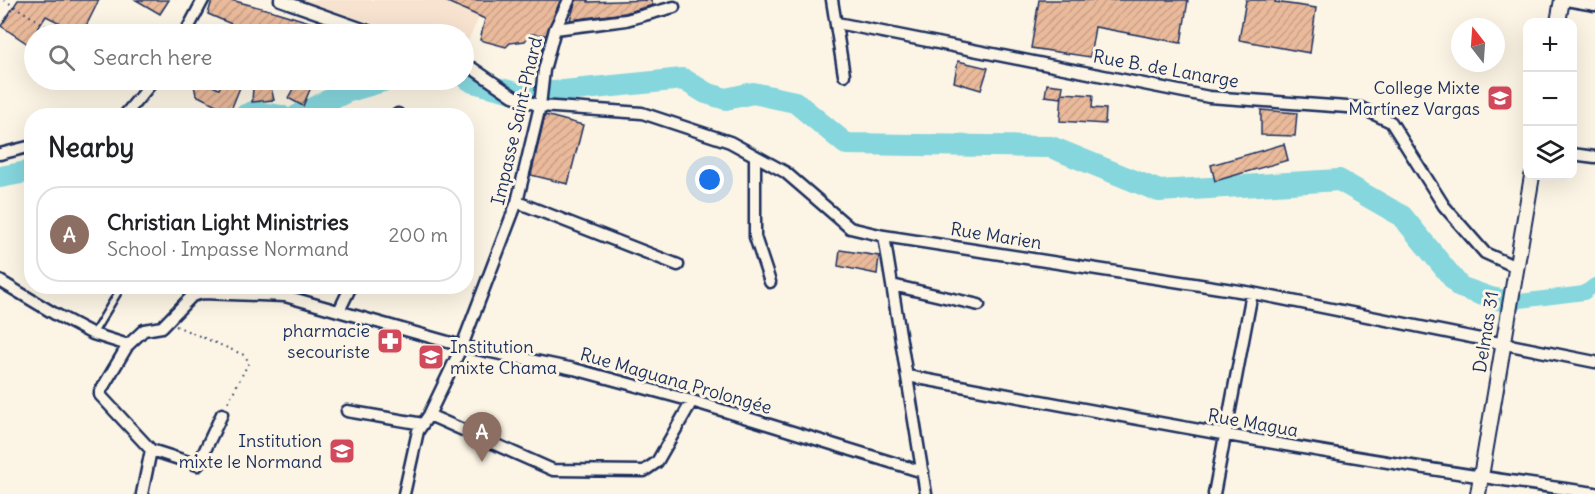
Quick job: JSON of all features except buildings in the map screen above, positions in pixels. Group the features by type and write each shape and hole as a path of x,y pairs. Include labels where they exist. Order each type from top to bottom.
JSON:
{"street":[{"path":"190,24 203,0"},
{"path":"280,0 348,24"},
{"name":"Impasse Saint-Phard","path":"404,494 418,431 426,420 462,346 518,202 540,106 544,70 555,29 569,0"},
{"path":"832,0 844,75"},
{"path":"1559,18 1564,0 1595,5"},
{"path":"555,29 626,20 674,7"},
{"name":"Rue B. de Lanarge","path":"837,23 1209,97 1361,108 1391,122 1444,206 1485,253 1516,267"},
{"name":"Rue Marien","path":"474,70 513,96 540,106 642,114 730,142 785,172 850,228 884,236 1252,292 1595,362"},
{"path":"131,108 146,90"},
{"path":"0,154 24,148"},
{"path":"1577,155 1595,157"},
{"path":"755,156 755,237 770,282"},
{"name":"Delmas 31","path":"1478,494 1531,180"},
{"path":"518,202 678,265"},
{"path":"884,236 926,494"},
{"path":"0,281 93,334 128,345 100,395 151,450 198,465 222,414"},
{"path":"892,285 979,305"},
{"path":"1214,494 1252,292"},
{"name":"Rue Maguana Prolongée","path":"128,345 144,330 162,327 192,296 199,294"},
{"name":"Rue Maguana Prolongée","path":"230,294 285,296 462,346 574,369 692,401 923,472"},
{"path":"339,311 347,294"},
{"name":"Rue Magua","path":"907,376 1224,435 1481,477 1595,493"},
{"path":"347,411 426,420 553,470 644,471 657,462 692,401"},
{"path":"142,494 151,450"}],"lane":[{"path":"93,334 117,294"}],"path":[{"path":"4,0 42,24"},
{"path":"165,322 244,355 249,362 222,414"}],"shaded area":[{"path":"298,0 487,0 474,28 474,24 375,24"}],"waterway":[{"path":"474,82 524,95 683,79 706,93 726,99 753,93 795,102 846,144 1051,147 1159,191 1339,180 1402,216 1460,287 1491,298 1512,302"},
{"path":"313,108 353,90"},
{"path":"0,177 24,172"},
{"path":"1512,302 1584,293 1595,285"}],"place":[{"name":"College Mixte Martínez Vargas","path":"1500,98"},
{"name":"pharmacie secouriste","path":"390,341"},
{"name":"Institution mixte Chama","path":"431,357"},
{"name":"Institution mixte le Normand","path":"342,451"},
{"name":"Christian Light Ministries","path":"482,462"}]}
